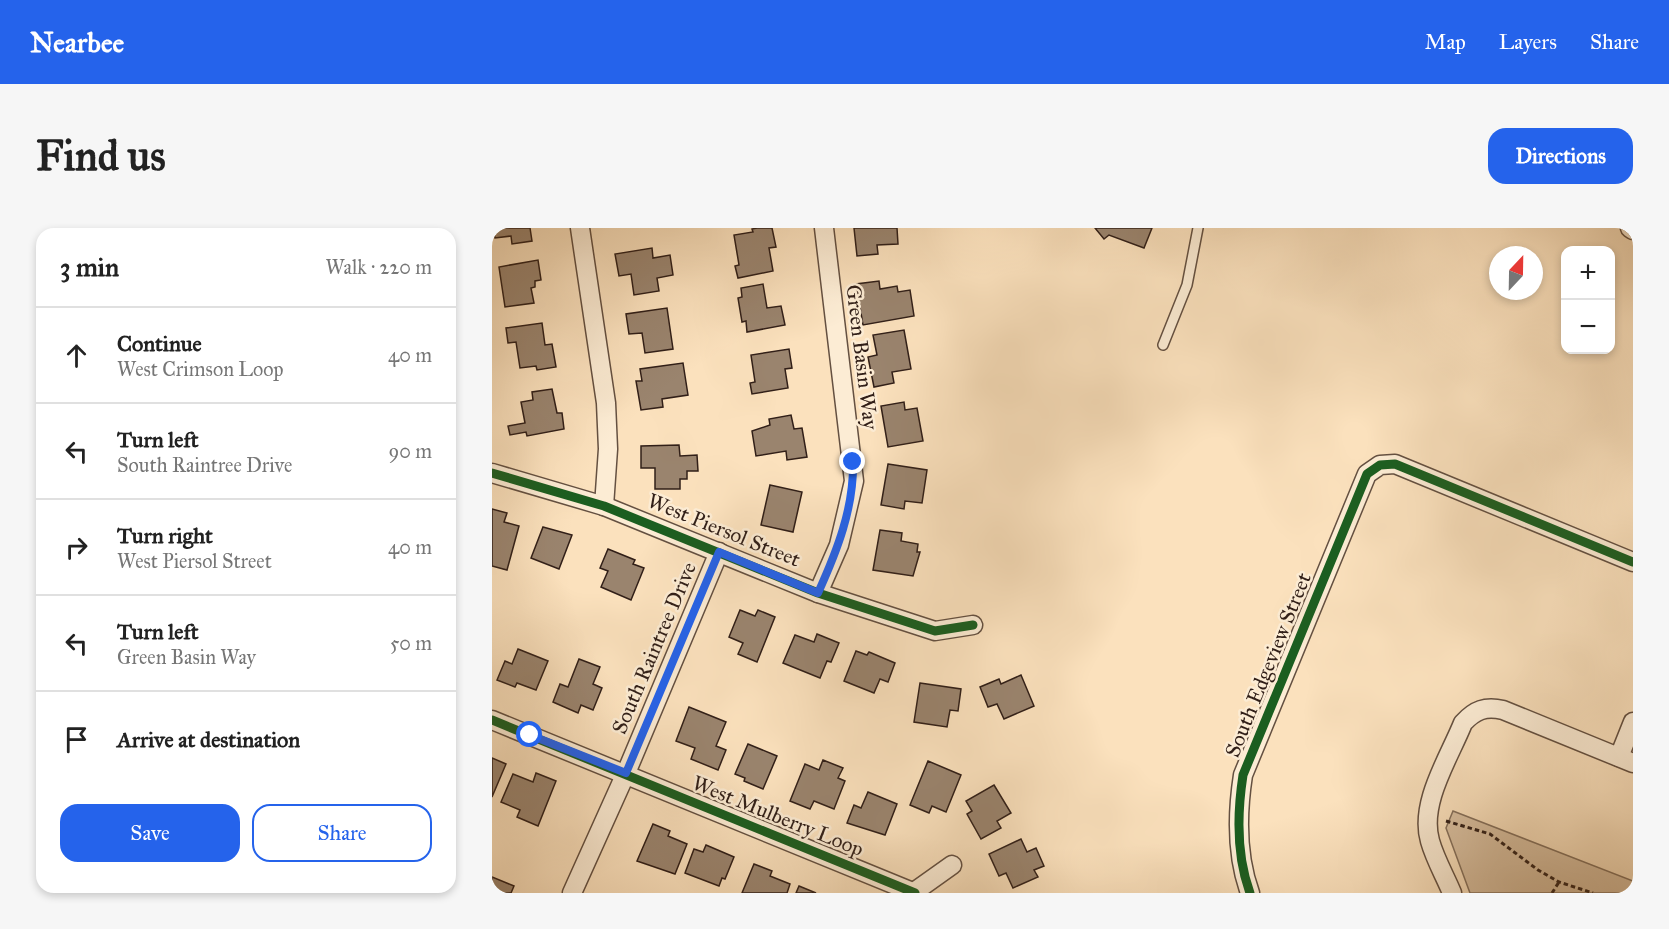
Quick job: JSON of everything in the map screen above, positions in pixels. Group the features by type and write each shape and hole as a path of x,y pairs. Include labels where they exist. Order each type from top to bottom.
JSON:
{"street":[{"path":"580,228 606,403 608,448 604,506"},
{"name":"Green Basin Way","path":"818,593 839,545 854,481 824,228"},
{"name":"South Edgeview Street","path":"1250,893 1239,847 1239,806 1243,775 1359,487 1367,474 1380,465 1395,464 1633,562"},
{"name":"West Piersol Street","path":"492,473 604,506 818,593 935,631 973,625"},
{"name":"South Raintree Drive","path":"572,893 626,773 719,552"},
{"path":"1452,893 1430,841 1428,814 1463,723 1481,709 1503,710 1626,760 1633,722"},
{"name":"West Mulberry Loop","path":"492,720 915,892"},
{"path":"915,892 952,866"}],"lane":[{"path":"1163,345 1187,285 1198,228"}],"path":[{"path":"1428,814 1490,834 1538,870 1559,882 1593,893"},
{"path":"1552,893 1559,882"}],"shaded area":[{"path":"1453,811 1633,881 1633,893 1470,893 1446,828"}],"building":[{"path":"493,228 530,228 532,241 512,244 511,236 495,238"},
{"path":"757,228 772,228 776,247 769,248 773,271 738,278 735,266 739,265 734,235 753,232 752,229"},
{"path":"854,228 897,228 898,244 877,245 878,254 857,256"},
{"path":"1095,228 1152,228 1144,248 1109,235 1104,239"},
{"path":"652,248 653,258 670,255 673,275 657,278 659,291 634,295 631,274 619,276 615,254"},
{"path":"538,260 541,280 535,281 535,287 531,288 534,303 505,307 499,267"},
{"path":"879,281 880,289 897,286 898,292 910,290 914,316 863,325 856,284"},
{"path":"763,284 767,308 781,306 785,325 747,332 746,321 742,322 738,298 742,297 741,288"},
{"path":"667,308 673,349 645,353 642,333 629,334 626,314"},
{"path":"542,323 545,345 552,344 556,367 537,370 536,366 520,368 516,342 508,343 506,328"},
{"path":"904,330 911,369 892,372 894,383 874,387 868,357 877,355 873,335"},
{"path":"789,349 792,368 785,369 788,388 752,394 750,383 755,382 751,355"},
{"path":"683,363 688,395 662,399 663,407 641,410 636,381 642,381 640,369"},
{"path":"552,389 557,413 562,413 564,429 527,436 526,432 510,435 508,426 525,423 521,402 533,400 532,392"},
{"path":"904,402 905,410 917,408 923,441 888,447 881,406"},
{"path":"791,415 794,429 802,428 807,457 787,460 786,451 756,456 752,431 770,425 769,419"},
{"path":"679,445 680,456 697,455 698,471 687,471 687,479 680,479 680,489 655,489 655,468 641,468 641,446"},
{"path":"888,464 927,470 922,503 905,501 904,509 881,505"},
{"path":"770,485 802,492 793,532 761,525"},
{"path":"492,509 507,513 504,522 519,526 507,570 492,566"},
{"path":"543,527 572,535 559,569 531,558"},
{"path":"880,530 902,533 901,541 918,544 917,552 920,552 913,576 873,570"},
{"path":"608,549 635,560 633,564 644,568 631,600 601,587 608,571 600,568"},
{"path":"740,610 755,616 758,610 775,617 757,662 738,654 743,643 729,637"},
{"path":"817,634 839,643 831,662 827,661 820,678 783,663 795,635 814,642"},
{"path":"518,649 548,661 536,690 517,683 515,687 497,680 505,661 512,664"},
{"path":"856,651 867,655 869,652 895,663 888,682 880,679 874,693 844,681"},
{"path":"579,659 600,667 593,684 602,688 593,710 581,705 578,713 553,702 560,684 568,687"},
{"path":"1021,675 1034,706 1004,719 997,704 988,707 980,687 999,679 1001,684"},
{"path":"920,683 961,689 958,711 950,710 947,727 914,722"},
{"path":"689,707 726,722 716,746 726,750 718,770 691,759 695,748 676,741"},
{"path":"748,744 777,756 763,789 744,781 745,778 735,774"},
{"path":"492,758 506,764 492,797"},
{"path":"823,760 843,768 838,778 845,781 834,809 814,801 810,809 790,801 805,764 819,770"},
{"path":"928,761 961,775 946,812 932,806 929,813 910,805"},
{"path":"536,773 556,781 538,826 517,817 520,810 501,802 513,774 533,782"},
{"path":"994,785 1011,813 997,821 1001,828 981,839 967,814 972,811 966,801"},
{"path":"868,792 897,804 885,835 847,823 854,805 861,808"},
{"path":"653,824 670,831 668,836 687,844 675,874 637,861"},
{"path":"1021,839 1027,852 1036,848 1044,866 1034,870 1038,877 1013,888 1006,873 999,876 989,854"},
{"path":"706,845 734,857 725,879 722,878 719,886 685,873 694,849 703,852"},
{"path":"754,864 772,871 770,876 790,884 787,893 742,893"},
{"path":"492,877 514,886 511,893 492,893"},
{"path":"799,886 816,893 796,893"}],"cycle path":[{"path":"1250,893 1242,864 1239,834 1243,775 1367,474 1380,465 1395,464 1633,562"},
{"path":"492,473 604,506 818,593 935,631 973,625"},
{"path":"492,720 915,893"}],"route":[{"path":"530,735 626,773 719,552 818,593 839,545 854,481 853,462"}]}
